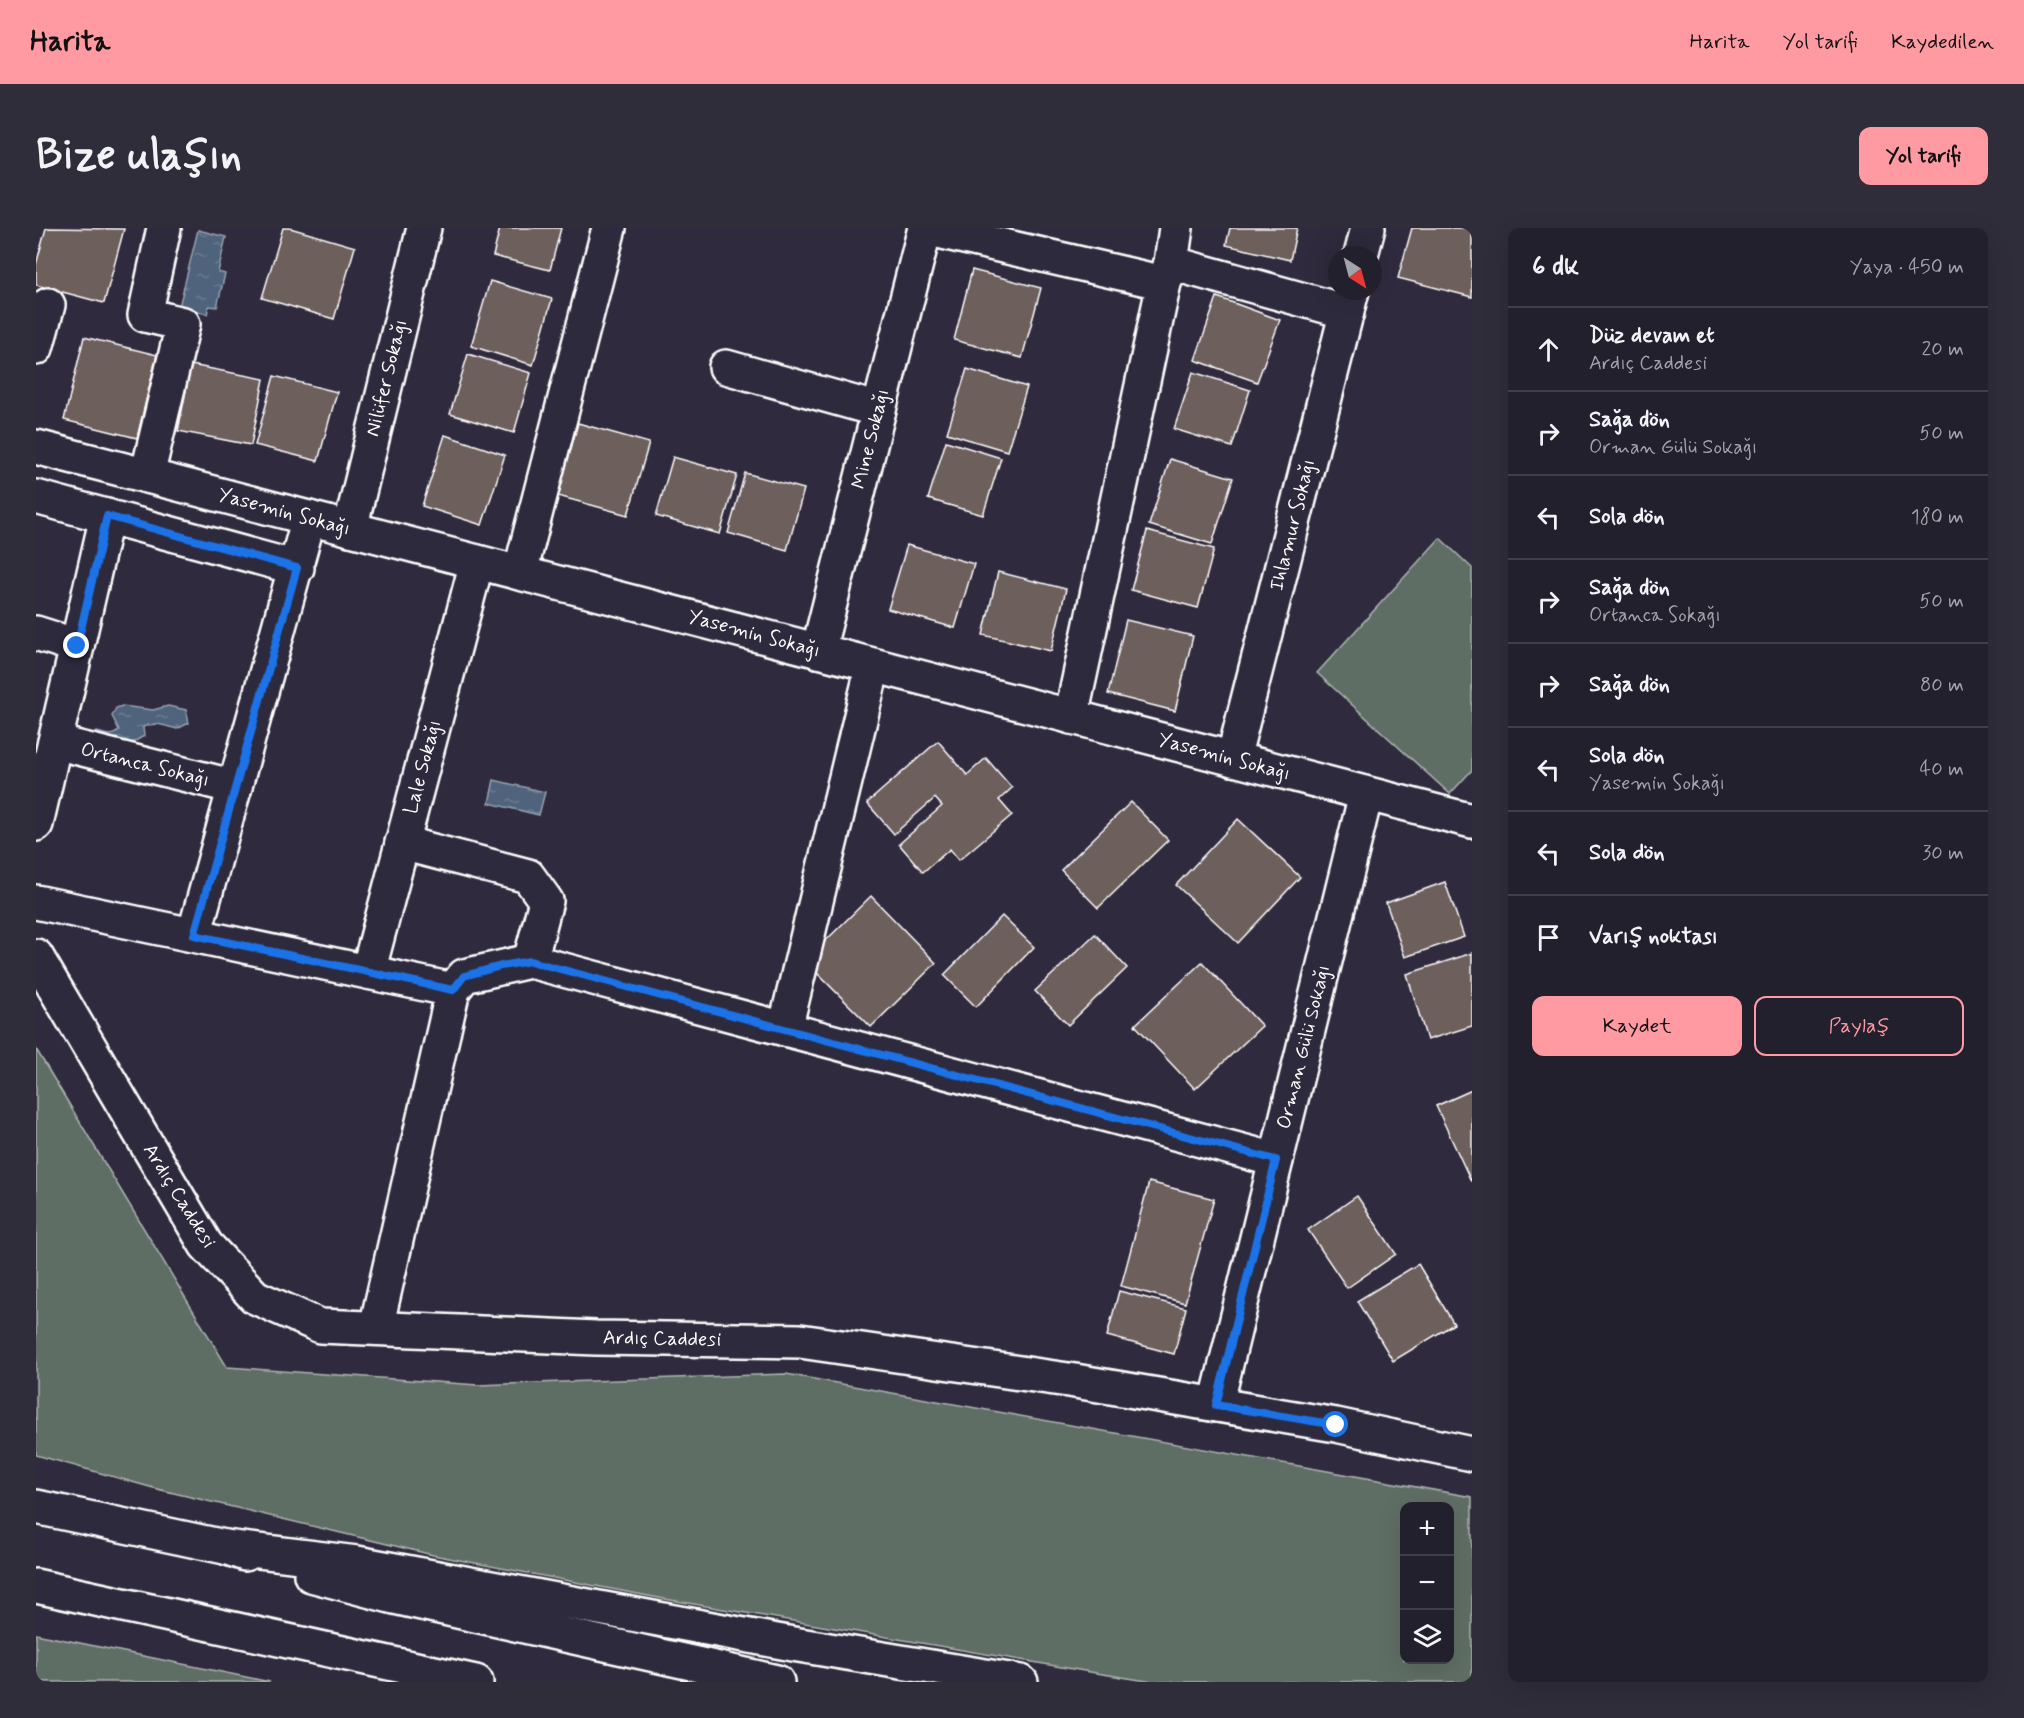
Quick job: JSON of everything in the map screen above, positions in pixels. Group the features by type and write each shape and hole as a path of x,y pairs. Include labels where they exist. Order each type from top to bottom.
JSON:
{"main road":[{"path":"147,476 183,324 145,315 164,228"},
{"name":"Nilüfer Sokağı","path":"350,529 424,228"},
{"path":"520,573 609,228"},
{"path":"925,228 1167,273 1349,302"},
{"name":"Mine Sokağı","path":"818,651 925,228"},
{"path":"1071,717 1176,228"},
{"path":"1363,246 1368,228"},
{"name":"Ihlamur Sokağı","path":"1233,759 1349,302"},
{"path":"36,348 48,305"},
{"path":"726,367 879,410"},
{"name":"Yasemin Sokağı","path":"36,447 1472,821"},
{"path":"36,496 297,568"},
{"path":"36,824 107,516"},
{"path":"194,935 309,518"},
{"name":"Lale Sokağı","path":"368,972 477,562"},
{"path":"36,633 77,646"},
{"path":"785,1029 873,666"},
{"name":"Ortanca Sokağı","path":"55,742 235,787"},
{"name":"Orman Gülü Sokağı","path":"1216,1405 1366,794"},
{"path":"402,843 528,876 546,901 530,961"},
{"path":"36,902 453,990"},
{"name":"Ardıç Caddesi","path":"36,957 206,1245 255,1297 320,1326 596,1338 800,1341 1075,1381 1336,1425 1472,1454"},
{"path":"376,1328 453,990 464,976 501,966 530,961 1276,1160"},
{"path":"36,1507 225,1547 357,1563 793,1644 1021,1682"},
{"path":"225,1547 318,1578 394,1597 777,1682"},
{"path":"36,1586 476,1682"}],"green space":[{"path":"1440,538 1472,568 1472,770 1450,794 1317,673"},
{"path":"36,1049 227,1367 478,1385 786,1374 1472,1497 1472,1682 1153,1682 659,1598 433,1555 157,1489 36,1455"},
{"path":"36,1634 270,1682 36,1682"}],"water":[{"path":"198,230 226,237 218,272 225,274 217,307 209,306 207,314 179,307"},
{"path":"122,706 153,710 168,706 186,710 189,723 177,729 147,725 143,727 144,736 132,743 94,736 97,732 111,735 119,730 112,716 116,708"},
{"path":"494,780 545,792 539,815 489,803"}],"building":[{"path":"46,228 124,229 104,303 36,285 36,265"},
{"path":"283,228 355,247 334,319 262,298"},
{"path":"500,228 561,228 550,270 493,256"},
{"path":"1230,228 1297,228 1290,260 1226,245"},
{"path":"1412,228 1472,228 1472,297 1398,278"},
{"path":"972,270 1041,288 1022,358 954,340"},
{"path":"490,281 552,299 533,365 471,346"},
{"path":"1217,297 1280,320 1257,382 1195,360"},
{"path":"84,337 157,355 137,438 64,420"},
{"path":"468,354 531,373 514,433 450,414"},
{"path":"191,365 264,379 251,445 178,431"},
{"path":"967,369 1027,387 1007,451 947,433"},
{"path":"1193,372 1250,390 1232,447 1174,429"},
{"path":"274,376 337,392 318,461 255,445"},
{"path":"578,423 649,443 628,515 558,496"},
{"path":"445,435 505,455 482,525 422,506"},
{"path":"946,441 1001,458 983,515 928,499"},
{"path":"673,457 737,475 720,534 656,516"},
{"path":"1170,459 1233,478 1212,544 1149,525"},
{"path":"745,473 804,489 787,550 728,533"},
{"path":"1147,531 1214,549 1198,608 1131,590"},
{"path":"907,545 974,564 955,628 888,609"},
{"path":"998,572 1066,589 1051,651 983,635"},
{"path":"1126,620 1193,636 1175,711 1108,694"},
{"path":"938,741 967,775 986,758 1012,788 999,800 1012,815 959,860 950,849 923,872 899,844 942,806 935,798 894,834 867,803"},
{"path":"1131,802 1168,840 1098,908 1061,870"},
{"path":"1238,819 1300,877 1238,943 1176,885"},
{"path":"1445,882 1464,937 1405,957 1386,903"},
{"path":"871,896 936,963 871,1027 805,961"},
{"path":"1002,916 1034,947 976,1007 944,975"},
{"path":"1095,934 1127,968 1068,1025 1035,991"},
{"path":"1472,953 1472,1026 1427,1040 1407,974"},
{"path":"1202,962 1262,1026 1195,1089 1135,1025"},
{"path":"1472,1090 1472,1180 1471,1181 1436,1106"},
{"path":"1149,1182 1214,1199 1185,1303 1121,1286"},
{"path":"1357,1196 1396,1254 1347,1288 1308,1230"},
{"path":"1418,1264 1454,1324 1393,1361 1357,1301"},
{"path":"1119,1291 1186,1308 1174,1354 1107,1336"}],"route":[{"path":"77,646 107,516 297,568 194,935 453,990 464,976 530,961 1276,1160 1216,1405 1336,1425"}]}
